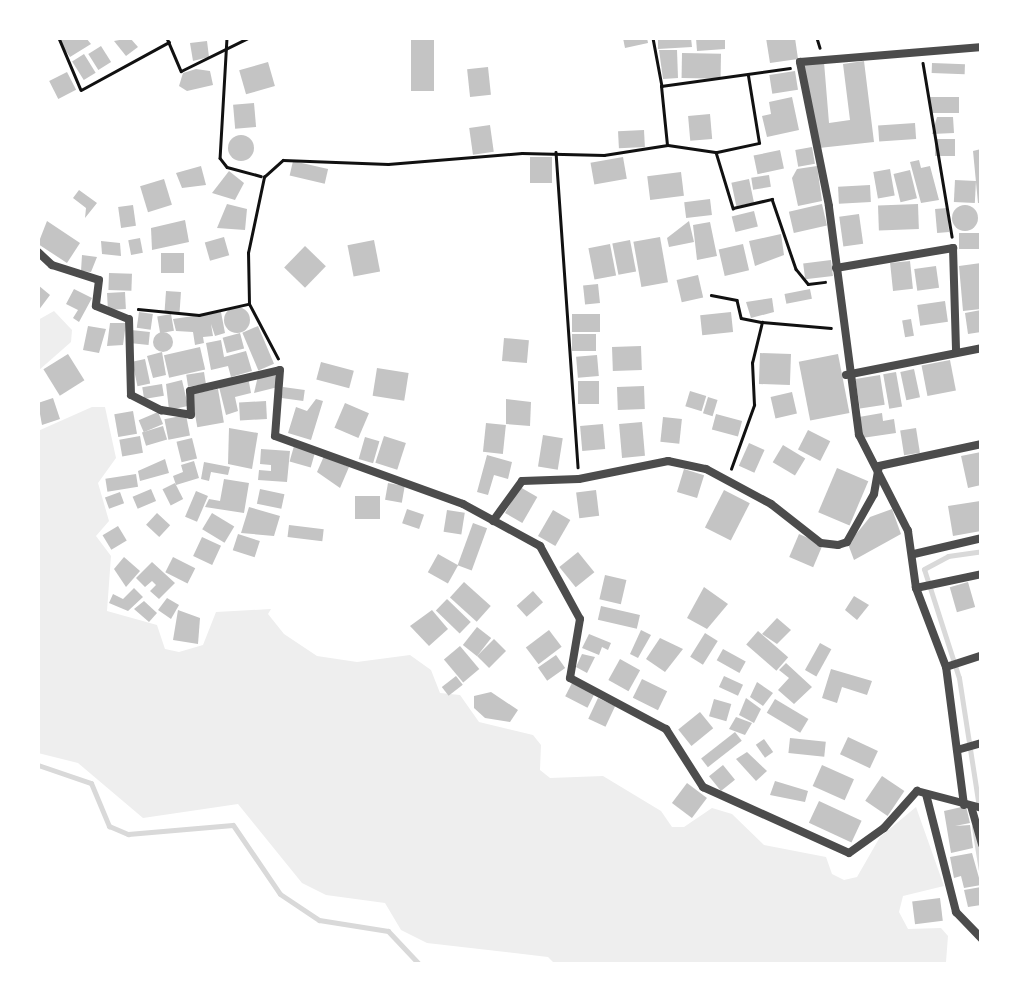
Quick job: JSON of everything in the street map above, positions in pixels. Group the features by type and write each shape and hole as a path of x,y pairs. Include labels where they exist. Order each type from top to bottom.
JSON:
{"street":[{"path":"982,47 800,62 836,268 846,376 859,434 878,466 914,554 916,588 946,667 967,806 982,844"},
{"path":"836,268 953,248 956,352"},
{"path":"38,252 52,265 100,280 96,306 129,319 131,394 161,410 191,415 190,391 280,370 275,436 493,521 540,546 580,619 570,678 666,730 703,787 849,853 884,828 916,792 982,808"},
{"path":"846,376 982,348"},
{"path":"878,466 982,444"},
{"path":"493,521 522,481 579,479 668,461 728,480 822,543 838,544 848,542 874,494 878,466"},
{"path":"914,554 982,538"},
{"path":"916,588 982,574"},
{"path":"946,667 982,655"},
{"path":"957,750 982,743"},
{"path":"926,794 956,912 982,939"}],"path":[{"path":"59,38 81,90 168,40 180,70 221,55 248,38"},
{"path":"227,38 221,55 220,158 227,167 264,177"},
{"path":"653,38 667,145"},
{"path":"922,51 953,248"},
{"path":"661,86 748,76 800,62"},
{"path":"280,370 272,338 249,304 250,231 264,177 283,160 388,164 556,152 604,155 667,145 716,152 759,143 748,76"},
{"path":"556,152 579,479"},
{"path":"716,152 733,208 772,200 796,268 808,284 837,280"},
{"path":"711,296 737,300 741,318 842,328"},
{"path":"123,317 128,307 199,315 249,304"},
{"path":"728,480 754,405 752,363 762,322"}],"shaded area":[{"path":"54,311 72,330 71,342 38,371 38,320"},
{"path":"92,407 105,407 116,458 98,483 109,521 96,536 111,556 107,611 157,625 165,649 179,652 203,645 216,612 271,609 268,614 284,634 317,656 357,662 410,655 431,670 440,693 460,695 479,722 533,735 541,745 540,770 550,778 603,776 661,811 672,827 684,827 712,808 732,814 764,845 826,857 832,874 844,880 857,877 880,837 916,807 944,886 903,896 899,912 908,929 941,928 948,936 946,962 555,964 548,957 427,943 401,930 385,903 326,895 302,883 238,804 143,818 78,763 38,753 38,431"}],"building":[{"path":"57,38 86,38 91,44 70,57"},
{"path":"130,38 138,47 126,56 114,41"},
{"path":"411,38 434,38 434,91 411,91"},
{"path":"623,38 647,38 648,43 625,48"},
{"path":"658,38 691,38 692,47 658,49"},
{"path":"696,38 725,38 725,49 697,51"},
{"path":"766,38 795,38 798,59 770,63"},
{"path":"207,41 209,57 193,61 190,43"},
{"path":"101,46 111,62 98,70 88,54"},
{"path":"659,50 677,50 678,78 663,79"},
{"path":"682,53 721,54 721,79 682,78"},
{"path":"84,54 96,73 84,80 72,61"},
{"path":"864,61 874,142 819,148 804,65 824,62 829,123 850,120 843,64"},
{"path":"268,62 275,86 246,94 239,70"},
{"path":"932,63 965,64 965,74 932,73"},
{"path":"488,67 491,95 470,97 467,69"},
{"path":"196,69 210,71 213,85 187,91 179,86 183,73"},
{"path":"795,71 798,90 772,94 769,75"},
{"path":"67,72 76,90 58,99 49,81"},
{"path":"792,97 799,130 767,137 762,116 771,114 769,102"},
{"path":"930,97 959,97 959,113 930,113"},
{"path":"254,103 256,127 235,129 233,105"},
{"path":"710,114 712,139 690,141 688,116"},
{"path":"937,117 953,117 954,133 932,134"},
{"path":"915,123 916,139 879,142 878,126"},
{"path":"490,125 494,152 473,155 469,128"},
{"path":"644,130 645,147 619,148 618,131"},
{"path":"241,135 250,139 254,148 250,157 241,161 232,157 228,148 232,139"},
{"path":"935,139 955,139 955,156 935,156"},
{"path":"812,147 815,164 798,167 795,150"},
{"path":"981,149 981,203 978,203 973,151"},
{"path":"780,150 784,169 758,174 754,156"},
{"path":"530,157 552,157 552,183 530,183"},
{"path":"623,157 627,179 594,184 591,163"},
{"path":"919,160 921,168 930,166 939,200 921,203 910,162"},
{"path":"293,161 328,169 325,184 290,176"},
{"path":"201,166 206,185 182,188 176,173"},
{"path":"817,166 822,201 798,206 792,178 797,169"},
{"path":"890,169 895,196 878,199 873,172"},
{"path":"910,170 917,198 901,202 894,174"},
{"path":"229,171 244,183 235,200 212,193"},
{"path":"681,172 684,196 650,200 647,176"},
{"path":"769,175 771,187 753,190 751,178"},
{"path":"164,179 172,205 148,212 140,186"},
{"path":"749,179 754,202 736,206 731,183"},
{"path":"955,180 976,181 975,203 954,202"},
{"path":"870,185 871,202 839,204 838,187"},
{"path":"79,190 97,203 85,218 86,208 73,198"},
{"path":"710,199 712,215 686,218 684,202"},
{"path":"227,204 247,209 245,230 217,228"},
{"path":"822,204 827,225 794,233 789,212"},
{"path":"918,204 919,229 879,230 878,205"},
{"path":"133,205 136,226 121,228 118,207"},
{"path":"965,205 974,209 978,218 974,227 965,231 956,227 952,218 956,209"},
{"path":"947,208 949,232 937,233 935,209"},
{"path":"754,211 758,227 736,232 732,217"},
{"path":"859,214 863,244 843,246 839,217"},
{"path":"185,220 189,242 152,250 151,228"},
{"path":"47,221 80,243 67,263 38,244"},
{"path":"689,221 694,242 669,247 667,238"},
{"path":"710,222 717,256 697,260 693,225"},
{"path":"959,233 981,233 981,249 959,249"},
{"path":"781,234 784,255 755,266 749,241"},
{"path":"224,237 229,255 210,261 205,243"},
{"path":"660,237 668,282 641,287 633,242"},
{"path":"140,238 143,253 131,255 128,240"},
{"path":"374,240 380,271 354,277 347,245"},
{"path":"630,240 636,271 618,275 612,243"},
{"path":"101,241 120,243 121,256 102,254"},
{"path":"610,244 616,275 595,280 588,248"},
{"path":"743,244 749,270 725,276 719,250"},
{"path":"305,246 326,266 305,288 284,268"},
{"path":"161,253 184,253 184,273 161,273"},
{"path":"82,255 97,257 91,272 81,271"},
{"path":"831,260 833,276 805,279 803,263"},
{"path":"910,261 913,289 893,291 890,263"},
{"path":"981,263 981,309 963,311 959,266"},
{"path":"936,266 939,288 917,291 914,269"},
{"path":"109,273 132,274 131,291 108,290"},
{"path":"698,275 703,297 682,302 677,280"},
{"path":"598,284 600,303 585,304 583,286"},
{"path":"38,285 50,295 38,311"},
{"path":"74,289 92,298 79,322 73,318 78,310 66,304"},
{"path":"810,289 812,299 786,304 784,294"},
{"path":"166,291 181,292 180,312 165,311"},
{"path":"125,292 126,309 108,310 107,293"},
{"path":"772,298 774,312 751,318 746,302"},
{"path":"945,301 948,322 920,326 917,305"},
{"path":"237,307 246,311 250,320 246,329 237,333 228,329 224,320 228,311"},
{"path":"981,310 981,332 968,334 965,313"},
{"path":"139,312 153,314 151,330 137,328"},
{"path":"221,312 225,333 215,336 211,324 213,336 203,337 204,343 195,345 193,332 176,331 173,319"},
{"path":"731,312 733,332 702,335 700,315"},
{"path":"171,314 174,331 160,333 157,316"},
{"path":"572,314 600,314 600,332 572,332"},
{"path":"911,319 914,336 905,337 902,321"},
{"path":"110,323 126,323 123,345 107,346"},
{"path":"88,326 106,329 99,353 83,350"},
{"path":"258,326 274,364 258,370 242,333"},
{"path":"131,330 150,332 149,345 130,343"},
{"path":"163,332 173,342 163,352 153,342"},
{"path":"240,333 244,348 227,353 223,338"},
{"path":"572,334 596,334 596,351 572,351"},
{"path":"504,338 529,340 527,363 502,361"},
{"path":"221,340 224,357 246,351 252,371 231,377 228,366 211,370 206,343"},
{"path":"641,346 642,370 613,371 612,347"},
{"path":"200,347 205,369 169,378 164,355"},
{"path":"162,352 166,375 153,378 147,356"},
{"path":"760,353 791,354 790,385 759,384"},
{"path":"68,354 84,380 60,396 43,369"},
{"path":"838,354 849,413 810,421 799,362"},
{"path":"597,355 599,376 578,378 576,357"},
{"path":"145,359 150,383 137,386 132,362"},
{"path":"950,360 956,390 927,396 922,366"},
{"path":"321,362 354,371 349,388 316,379"},
{"path":"377,368 409,373 404,401 373,396"},
{"path":"914,369 920,397 906,400 900,372"},
{"path":"274,371 278,387 254,393 258,376"},
{"path":"204,372 206,384 188,387 186,375"},
{"path":"896,372 902,406 889,409 883,374"},
{"path":"880,375 885,405 860,409 855,379"},
{"path":"248,377 251,393 235,397 238,411 226,415 218,383"},
{"path":"182,380 188,406 169,410 166,384"},
{"path":"578,381 599,381 599,404 578,404"},
{"path":"162,384 164,396 144,399 142,387"},
{"path":"644,386 645,409 618,410 617,387"},
{"path":"283,387 305,390 303,401 281,398"},
{"path":"218,389 224,422 197,427 191,394"},
{"path":"690,391 706,396 702,411 685,406"},
{"path":"792,392 797,413 776,418 771,397"},
{"path":"708,397 718,400 713,416 703,413"},
{"path":"53,398 60,419 42,425 38,403"},
{"path":"316,399 323,401 311,440 288,433 296,407 307,411"},
{"path":"506,399 531,402 530,426 506,424"},
{"path":"266,401 267,419 240,420 239,402"},
{"path":"345,403 369,413 358,438 334,428"},
{"path":"133,411 137,434 118,437 114,414"},
{"path":"158,412 163,424 144,432 139,420"},
{"path":"882,413 883,421 894,419 896,433 862,438 859,417"},
{"path":"716,414 742,421 738,436 712,429"},
{"path":"186,415 190,436 168,440 164,419"},
{"path":"663,417 682,419 679,444 660,442"},
{"path":"642,422 645,456 622,458 619,424"},
{"path":"486,423 506,425 503,454 483,452"},
{"path":"603,424 605,449 582,451 580,426"},
{"path":"163,426 167,439 146,446 142,432"},
{"path":"229,428 258,433 252,469 228,464"},
{"path":"916,428 920,453 904,455 900,431"},
{"path":"808,430 830,441 820,461 798,450"},
{"path":"543,435 563,438 558,470 538,467"},
{"path":"140,436 143,453 122,456 119,440"},
{"path":"384,436 406,443 397,470 375,463"},
{"path":"365,437 379,441 373,463 359,459"},
{"path":"192,438 197,458 182,462 176,442"},
{"path":"749,443 765,450 754,473 739,466"},
{"path":"783,445 805,458 795,476 773,462"},
{"path":"294,446 315,452 311,467 290,461"},
{"path":"261,449 290,451 287,482 258,480 259,470 271,471 271,465 260,464"},
{"path":"981,452 981,485 968,488 961,456"},
{"path":"487,455 512,462 508,479 494,475 488,495 477,492"},
{"path":"324,456 349,467 340,488 317,472"},
{"path":"165,459 169,473 140,481 138,471"},
{"path":"194,461 199,478 176,485 173,476 183,472 181,465"},
{"path":"204,462 230,467 228,475 211,472 209,481 201,479"},
{"path":"837,468 868,481 850,525 818,512"},
{"path":"684,469 704,475 697,498 677,492"},
{"path":"136,474 138,487 107,492 105,479"},
{"path":"224,479 249,483 244,513 205,507 209,499 220,501"},
{"path":"175,483 183,499 171,505 163,489"},
{"path":"388,483 405,486 402,503 385,500"},
{"path":"520,487 537,497 522,523 505,513"},
{"path":"151,489 156,501 138,509 133,497"},
{"path":"260,489 284,494 281,509 257,504"},
{"path":"596,490 599,516 579,518 576,492"},
{"path":"724,490 750,503 731,541 705,527"},
{"path":"196,491 208,496 197,522 185,517"},
{"path":"120,492 124,503 109,509 105,497"},
{"path":"355,496 380,496 380,519 355,519"},
{"path":"980,501 981,531 953,536 948,506"},
{"path":"249,507 280,516 274,536 241,533"},
{"path":"407,509 424,515 419,529 402,523"},
{"path":"892,509 901,534 854,560 848,544 870,517"},
{"path":"447,510 465,513 461,535 444,532"},
{"path":"553,510 570,520 555,546 538,536"},
{"path":"157,513 170,525 159,537 146,525"},
{"path":"212,513 234,526 225,543 202,529"},
{"path":"473,523 487,528 472,570 458,565"},
{"path":"289,525 324,529 322,541 288,537"},
{"path":"118,526 127,541 111,550 103,535"},
{"path":"238,534 260,541 255,557 233,550"},
{"path":"799,534 823,544 813,567 789,557"},
{"path":"202,537 221,546 212,565 193,556"},
{"path":"578,552 594,572 576,587 559,567"},
{"path":"438,554 458,565 448,584 428,572"},
{"path":"124,557 140,571 126,587 114,569"},
{"path":"173,557 195,568 188,583 165,572"},
{"path":"152,562 175,583 159,599 150,591 156,585 152,581 145,587 136,578"},
{"path":"605,575 626,580 621,604 599,599"},
{"path":"464,582 491,606 477,622 450,598"},
{"path":"968,582 975,607 957,612 950,587"},
{"path":"704,587 728,604 707,629 687,618"},
{"path":"134,588 143,597 128,611 109,603 113,594 123,599"},
{"path":"533,591 543,602 527,617 517,606"},
{"path":"854,596 869,605 857,620 845,610"},
{"path":"167,598 179,605 171,619 158,610"},
{"path":"447,599 471,622 460,633 436,611"},
{"path":"144,601 157,613 149,622 134,609"},
{"path":"601,606 640,615 637,629 598,620"},
{"path":"178,610 200,618 198,644 173,640"},
{"path":"432,610 448,629 429,646 410,626"},
{"path":"777,618 791,630 777,644 762,634"},
{"path":"477,627 491,638 477,656 463,645"},
{"path":"549,630 562,647 538,664 526,647"},
{"path":"641,630 651,635 638,658 630,654"},
{"path":"758,631 788,657 776,671 746,645"},
{"path":"705,633 718,641 703,665 690,657"},
{"path":"589,634 611,643 608,650 602,647 599,655 582,648"},
{"path":"660,638 683,649 665,672 646,659"},
{"path":"494,639 506,651 489,668 477,656"},
{"path":"820,643 831,649 816,676 805,670"},
{"path":"460,646 479,669 463,682 444,659"},
{"path":"723,649 746,662 739,673 717,660"},
{"path":"582,654 595,657 587,673 576,667"},
{"path":"556,655 565,668 547,681 538,668"},
{"path":"620,659 640,670 628,691 608,680"},
{"path":"786,663 812,687 794,704 778,690 789,678 779,670"},
{"path":"831,669 872,681 867,695 842,687 837,703 822,698"},
{"path":"456,676 463,685 449,696 442,687"},
{"path":"724,676 743,685 738,696 719,687"},
{"path":"642,679 667,691 658,710 633,698"},
{"path":"757,682 773,693 763,706 750,697"},
{"path":"572,683 594,694 587,708 565,696"},
{"path":"491,692 518,710 510,722 485,718 474,708 474,696"},
{"path":"598,698 615,706 605,727 588,719"},
{"path":"746,698 761,709 754,723 739,715"},
{"path":"714,699 731,704 726,721 709,716"},
{"path":"775,699 808,719 800,733 767,713"},
{"path":"700,712 713,728 691,746 678,730"},
{"path":"736,717 752,723 745,735 729,729"},
{"path":"735,732 742,741 708,767 701,758"},
{"path":"848,737 878,751 870,768 840,754"},
{"path":"790,738 826,742 824,757 788,753"},
{"path":"764,739 773,752 765,758 756,745"},
{"path":"747,752 767,771 756,781 736,759"},
{"path":"723,765 735,780 721,791 709,776"},
{"path":"822,765 854,779 845,800 813,786"},
{"path":"882,776 904,791 888,816 865,801"},
{"path":"775,781 808,791 805,802 770,795"},
{"path":"687,783 707,798 692,818 672,803"},
{"path":"819,801 862,821 851,843 809,823"},
{"path":"966,806 970,823 955,826 970,825 973,848 951,853 944,811"},
{"path":"972,853 981,885 964,888 961,876 954,878 950,857"},
{"path":"981,887 981,905 968,907 964,890"},
{"path":"940,898 943,921 915,924 912,901"}],"waterway":[{"path":"979,807 959,678 924,569 948,556 982,551"},
{"path":"38,765 91,783 109,826 128,834 233,825 280,894 319,920 388,931 419,964"},
{"path":"974,827 982,877"}]}
